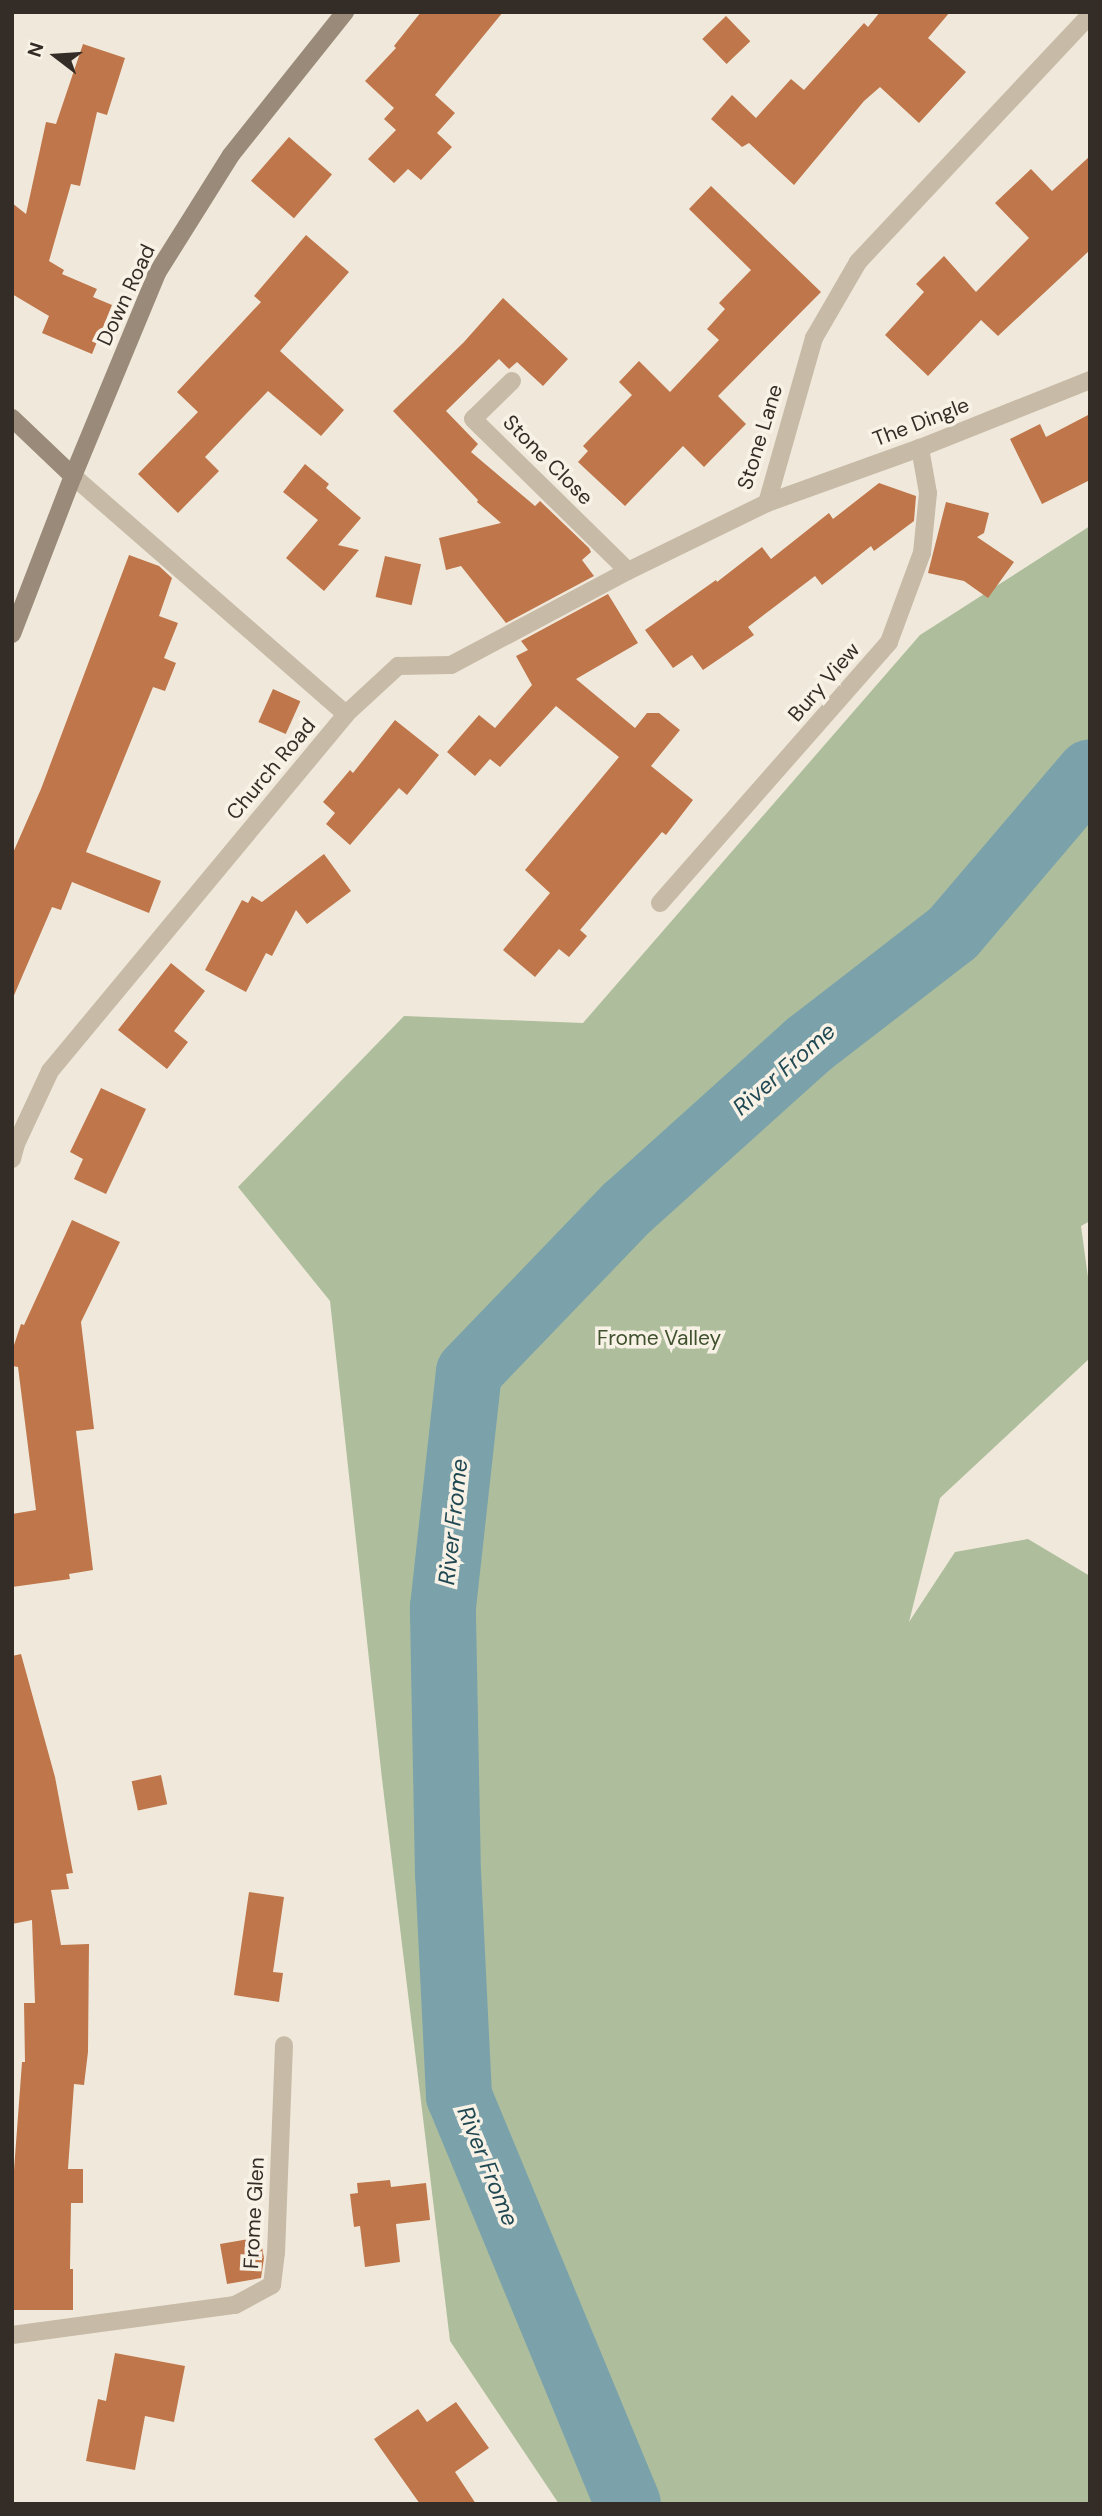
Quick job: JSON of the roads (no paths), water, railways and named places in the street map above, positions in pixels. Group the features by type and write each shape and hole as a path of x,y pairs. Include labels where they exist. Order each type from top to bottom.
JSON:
{"street":[{"name":"Down Road","path":"12,634 72,477 157,273 231,155 345,12"},
{"name":"Stone Lane","path":"346,714 398,666 451,665 628,571 766,503 814,338 858,262 1090,15"},
{"name":"The Dingle","path":"766,503 920,448 1090,380"},
{"name":"Stone Close","path":"512,382 473,419 628,571"},
{"path":"12,418 72,477"},
{"name":"Bury View","path":"660,903 889,642 922,553 928,493 920,448"},
{"name":"Church Road","path":"13,1148 50,1071 346,714 72,477"},
{"name":"Frome Glen","path":"12,2335 236,2305 272,2286 276,2253 284,2045"}],"waterway":[{"name":"River Frome","path":"628,2504 459,2096 448,1875 443,1607 469,1372 627,1208 808,1045 953,933 1090,772"}],"park label":[{"name":"Frome Valley","path":"659,1338"}]}
